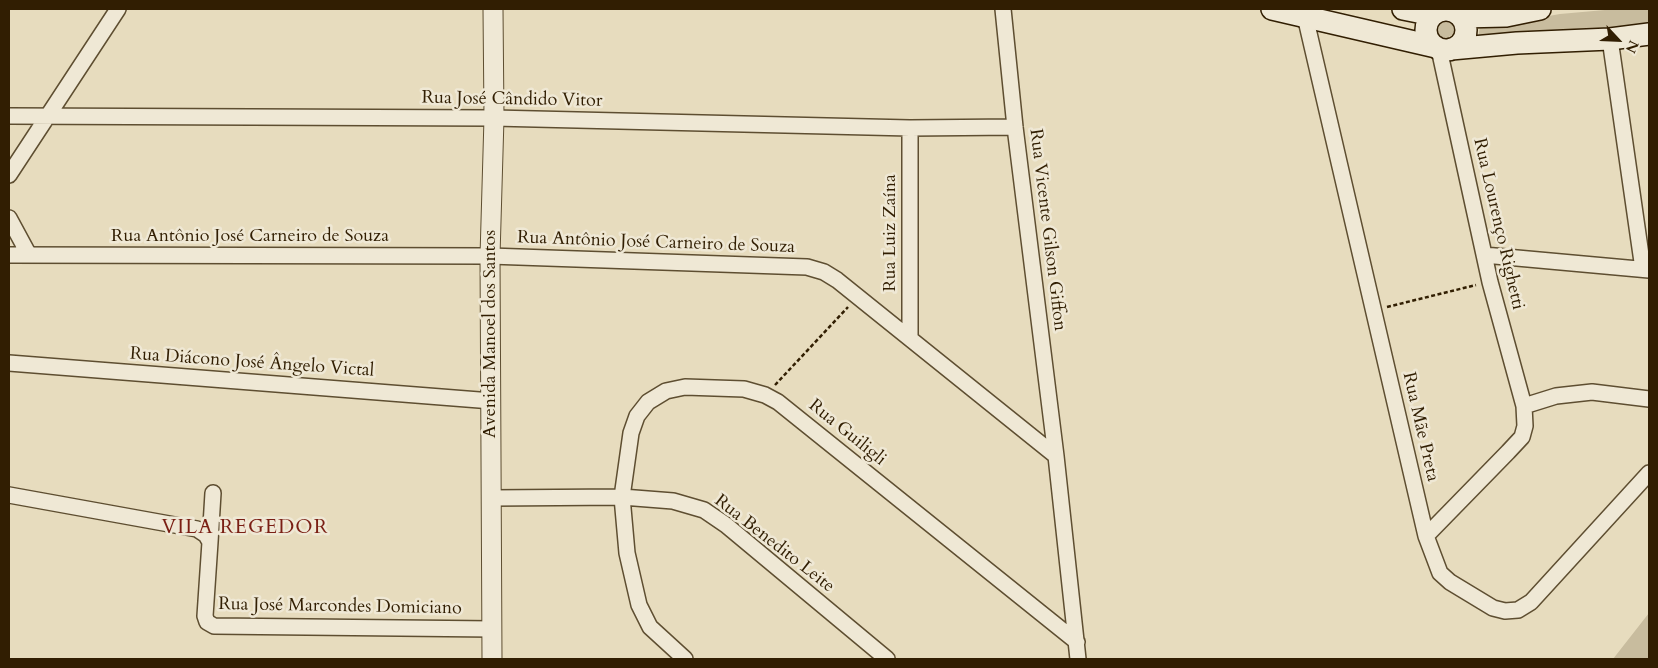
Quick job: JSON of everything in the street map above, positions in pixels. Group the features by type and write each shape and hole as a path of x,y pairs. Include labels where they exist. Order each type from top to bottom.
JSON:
{"main road":[{"path":"1272,9 1442,48 1610,39 1649,34"},
{"path":"1403,9 1506,16 1540,9"},
{"path":"1449,13 1465,28 1464,39 1460,43 1442,48 1431,43 1426,32 1426,25 1449,13"}],"street":[{"path":"9,175 118,9"},
{"name":"Avenida Manoel dos Santos","path":"492,9 494,118 490,256 492,659"},
{"name":"Rua Vicente Gilson Giffon","path":"1003,9 1078,659"},
{"name":"Rua Mãe Preta","path":"1305,16 1426,536 1440,572 1450,582 1493,608 1505,611 1518,610 1532,602 1649,473"},
{"path":"1484,255 1646,270 1610,39"},
{"name":"Rua Lourenço Righetti","path":"1426,536 1522,437 1525,426 1524,406 1484,255 1442,48"},
{"name":"Rua José Cândido Vitor","path":"9,116 494,118 910,128 1016,127"},
{"name":"Rua Luiz Zaína","path":"910,128 910,338"},
{"path":"9,218 29,255"},
{"name":"Rua Antônio José Carneiro de Souza","path":"9,255 490,256 807,267 824,272 837,280 1056,456"},
{"name":"Rua Diácono José Ângelo Victal","path":"9,363 492,400"},
{"name":"Rua Guiligli","path":"685,659 650,628 639,605 627,553 622,496 631,433 637,416 648,402 666,391 685,387 744,389 765,395 794,414 1077,642"},
{"path":"1524,406 1556,396 1592,392 1649,399"},
{"name":"Rua José Marcondes Domiciano","path":"213,493 205,616 207,622 214,626 493,629"},
{"path":"9,495 197,529 206,535 210,542"},
{"name":"Rua Benedito Leite","path":"492,498 622,496 673,501 704,510 726,525 887,659"}],"path":[{"path":"1374,310 1490,282"},
{"path":"765,395 858,296"}],"shaded area":[{"path":"1616,9 1649,9 1649,27 1478,37 1481,22 1509,23 1560,14"},
{"path":"1444,16 1454,23 1455,27 1448,37 1444,38 1434,31 1433,27 1440,17"},
{"path":"1649,613 1649,659 1613,659"}],"district":[{"name":"VILA REGEDOR","path":"245,528"}]}
